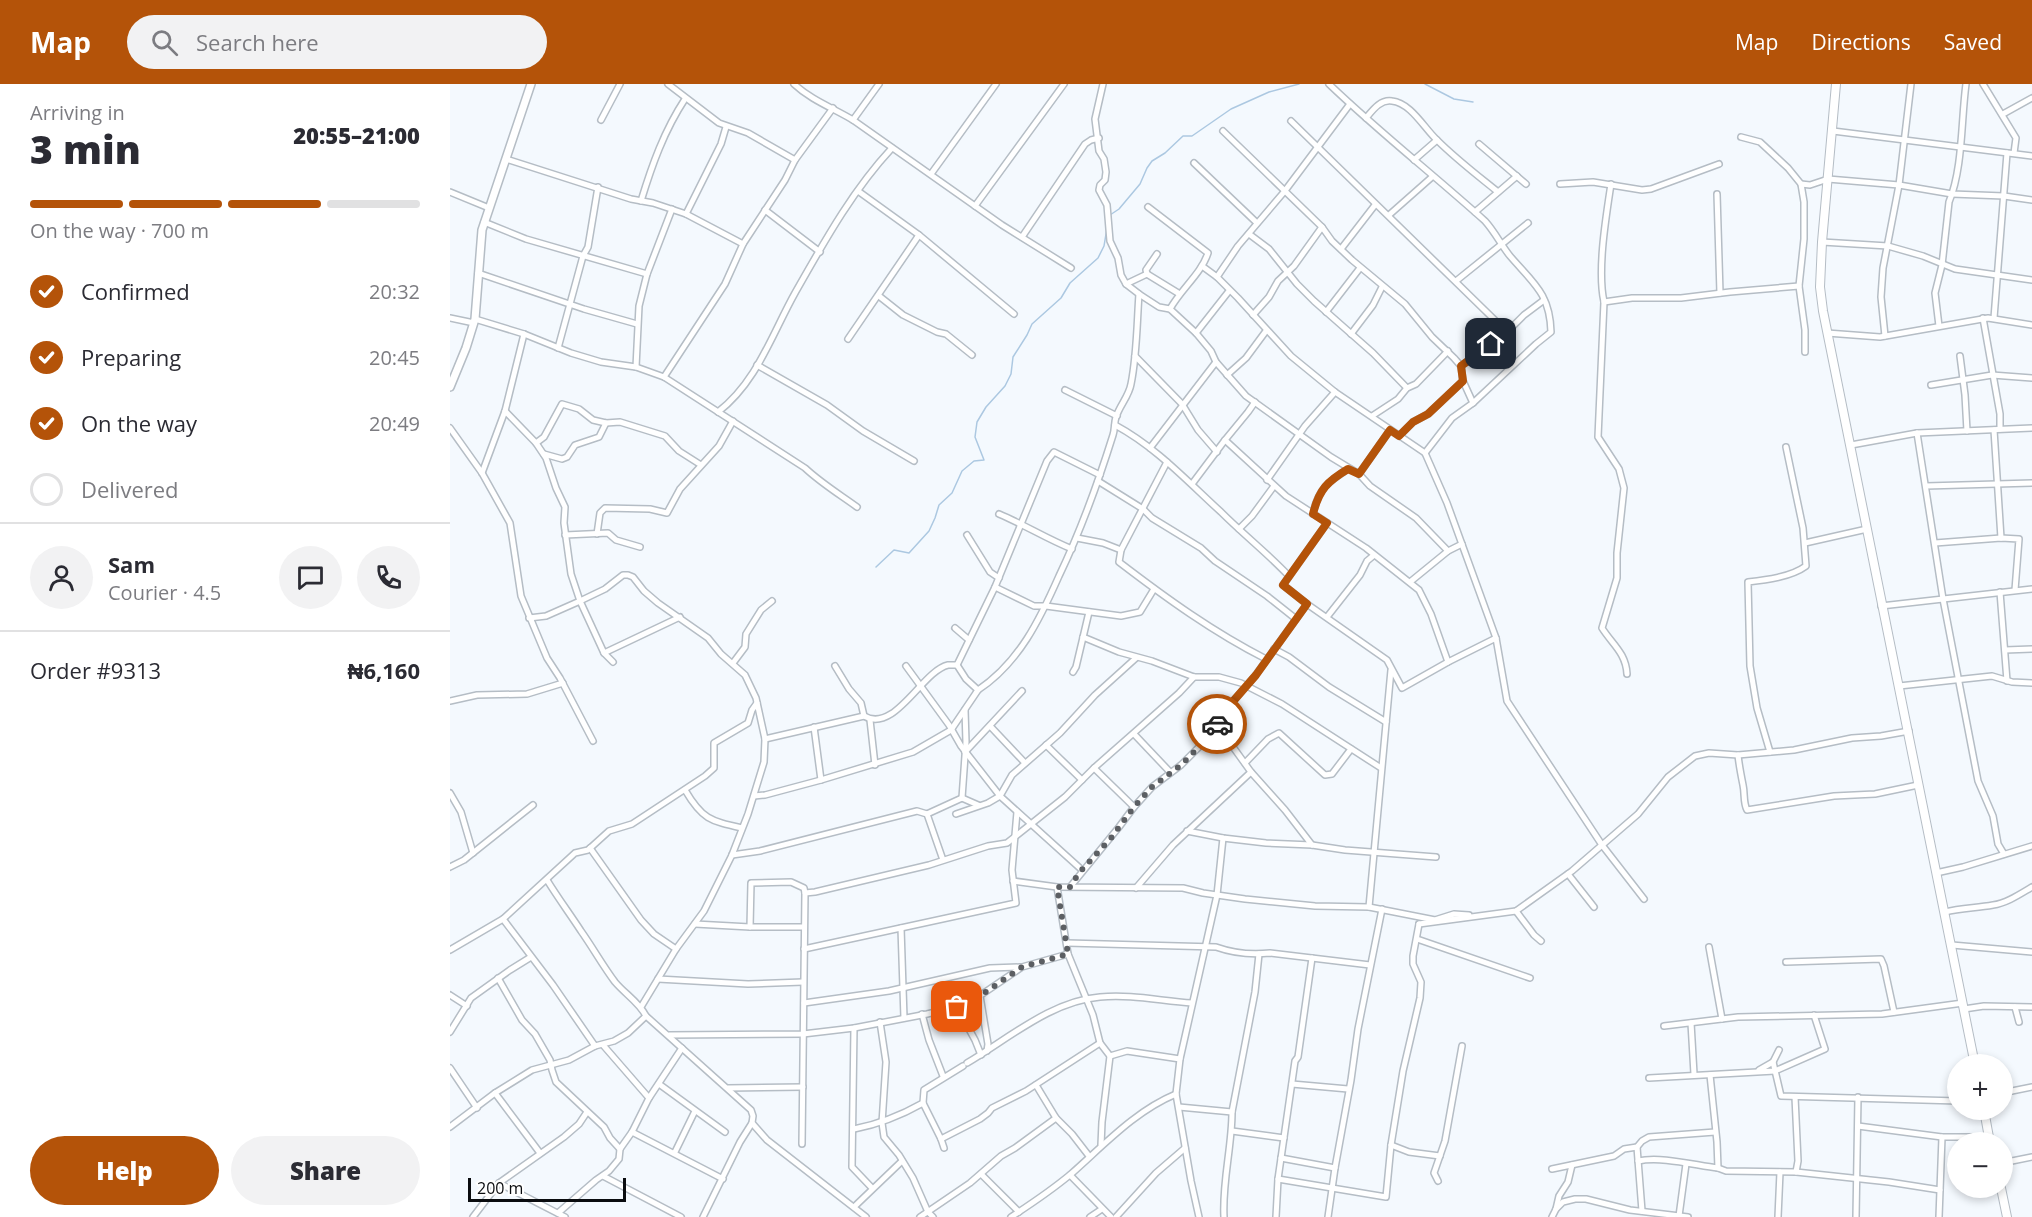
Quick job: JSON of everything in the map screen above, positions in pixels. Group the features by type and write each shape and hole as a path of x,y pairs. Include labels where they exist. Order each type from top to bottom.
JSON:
{"main road":[{"path":"1836,84 1820,287 1881,606 1909,731 1973,1054"},
{"path":"2003,1198 2007,1217"}],"street":[{"path":"450,387 474,321 484,222 531,84"},
{"path":"602,120 620,84"},
{"path":"668,84 684,99 726,127 737,128 795,160"},
{"path":"794,84 806,95 853,120 975,206 1071,268"},
{"path":"853,120 879,84"},
{"path":"931,174 996,84"},
{"path":"975,206 1064,84"},
{"path":"1103,84 1095,119 1099,151 1104,159 1106,172 1105,180 1098,190 1107,206 1110,241 1126,284 1159,307 1170,309 1196,333 1236,387 1299,435 1348,469 1359,474 1370,486 1416,518 1448,551"},
{"path":"1329,84 1350,105 1493,229 1509,255 1538,286 1550,315 1551,332 1473,403 1452,418 1425,453"},
{"path":"1885,336 1881,297 1883,268 1899,185 1911,84"},
{"path":"1939,326 1935,293 1942,265 1949,202 1960,148 1966,84"},
{"path":"1983,84 2016,138 2014,153"},
{"path":"2003,114 2032,98"},
{"path":"641,201 649,173 669,124 684,99"},
{"path":"1365,118 1382,102 1393,100 1410,111 1437,140 1498,192"},
{"path":"1217,277 1350,105"},
{"path":"664,377 725,284 743,244 795,160 833,108"},
{"path":"1291,121 1506,332"},
{"path":"686,214 721,144 726,127"},
{"path":"1223,130 1322,227 1360,268 1405,304 1432,337 1461,366 1463,381 1473,403"},
{"path":"1833,131 2032,156"},
{"path":"1741,137 1756,140 1767,148 1801,184 1804,202 1804,239 1799,286 1804,320 1805,352"},
{"path":"1022,237 1085,144 1099,138"},
{"path":"1414,160 1437,140"},
{"path":"1479,144 1526,184"},
{"path":"718,412 733,400 769,348 795,295 848,203 892,148"},
{"path":"1994,318 2007,153"},
{"path":"506,159 686,214 743,244"},
{"path":"1194,163 1257,223"},
{"path":"1560,184 1593,182 1642,190 1651,189 1719,164"},
{"path":"1475,212 1517,176"},
{"path":"1389,215 1432,177"},
{"path":"1801,184 1828,179 1899,185 1952,194 2004,196 2032,200"},
{"path":"1611,184 1601,291 1604,302 1598,437 1619,469 1624,488 1617,553 1617,578 1602,628 1620,649 1627,662 1627,674"},
{"path":"558,348 588,248 598,187"},
{"path":"858,191 919,235 1014,314"},
{"path":"450,192 489,208"},
{"path":"1717,194 1720,293"},
{"path":"1341,249 1376,205"},
{"path":"1148,207 1208,253 1202,266 1178,293 1170,309"},
{"path":"636,368 637,324 647,274 672,209"},
{"path":"765,210 820,252"},
{"path":"484,222 526,239 647,274"},
{"path":"1456,281 1528,223"},
{"path":"1253,315 1269,297 1278,281 1294,266 1322,227"},
{"path":"1249,234 1269,249 1297,285 1407,388"},
{"path":"848,339 919,235"},
{"path":"1822,242 1888,246 1923,256 1955,269 2032,280"},
{"path":"1147,274 1146,270 1157,255"},
{"path":"1202,266 1238,298 1291,356 1335,392 1425,453 1447,503 1496,638 1508,701 1602,845 1644,899"},
{"path":"1326,312 1360,268"},
{"path":"478,273 584,309 637,324"},
{"path":"1126,284 1147,274"},
{"path":"1147,274 1178,293"},
{"path":"1604,302 1632,298 1681,298 1799,286"},
{"path":"1351,334 1372,306 1382,287"},
{"path":"1196,333 1210,312 1229,291"},
{"path":"754,796 821,780 913,752 951,730 978,690 1008,663 1029,638 1077,538 1114,432 1116,416 1131,385 1139,294"},
{"path":"879,296 903,315 937,332 946,334 972,355"},
{"path":"1461,366 1504,335 1524,315 1544,300"},
{"path":"450,318 474,321 524,334 571,353 664,377 805,468 820,482 857,507"},
{"path":"1827,333 1885,336 1983,318 2032,325"},
{"path":"1983,318 2000,414 1997,429 1996,485 2001,538"},
{"path":"1227,375 1246,358 1266,331"},
{"path":"482,473 505,411 524,334"},
{"path":"1372,416 1398,399 1407,388 1416,384 1448,351"},
{"path":"1135,356 1182,404 1198,430 1217,452"},
{"path":"1960,356 1967,431"},
{"path":"1150,448 1216,363"},
{"path":"757,365 827,405 863,431 914,462"},
{"path":"1931,385 1992,375 2032,378"},
{"path":"1399,436 1413,422 1428,414 1463,381"},
{"path":"1065,390 1116,416"},
{"path":"1267,480 1299,435 1335,392"},
{"path":"1192,484 1255,402"},
{"path":"536,443 544,437 562,404 579,409 593,420 606,423 620,422 665,436 679,451 701,465"},
{"path":"505,411 544,454 564,507 568,564 580,601 604,653 614,663"},
{"path":"597,534 600,513 605,508 650,509 667,513 680,489 719,446 733,421"},
{"path":"544,454 562,459 567,457 575,445 599,437 606,423"},
{"path":"1114,425 1167,462 1273,559 1288,576"},
{"path":"450,428 482,473 510,523 521,596 548,658 594,741"},
{"path":"1851,445 1917,433 2032,428"},
{"path":"1359,474 1390,430"},
{"path":"1917,433 1943,599 1978,781 1993,816 1998,844 2004,854"},
{"path":"1225,440 1274,486 1419,590 1427,603 1448,662"},
{"path":"1770,752 1757,708 1750,666 1748,582 1800,571 1806,566 1805,543 1786,447"},
{"path":"957,665 1023,524 1047,461 1054,452 1099,478 1152,518 1201,548 1215,561 1296,619"},
{"path":"1167,462 1121,550 1119,562 1200,621 1266,659"},
{"path":"1313,514 1315,504 1325,486 1348,469"},
{"path":"1926,486 2032,483"},
{"path":"1239,529 1252,516 1274,486"},
{"path":"999,514 1072,549"},
{"path":"1327,523 1283,585 1374,650 1391,665 1397,682 1402,688 1496,638"},
{"path":"1805,543 1867,529"},
{"path":"565,535 608,534 626,544 640,547"},
{"path":"967,536 990,572 999,578"},
{"path":"1077,538 1103,543 1121,550"},
{"path":"1935,543 2001,538 2019,539 2015,590"},
{"path":"1410,582 1448,551 1462,544"},
{"path":"1327,617 1373,556"},
{"path":"530,618 546,616 605,589 623,575 628,575 633,577 658,603 708,638 721,654 734,663 745,675 754,690 758,703 765,739 764,762 732,855 704,911 676,949 641,1007"},
{"path":"995,587 1034,606 1121,616 1140,612 1154,589"},
{"path":"1881,606 2032,589"},
{"path":"2001,592 2007,681"},
{"path":"734,663 745,647 746,634 761,610 772,601"},
{"path":"1070,887 1152,787 1181,765 1215,728 1222,714 1246,686 1307,604"},
{"path":"1073,672 1089,612"},
{"path":"604,653 680,617"},
{"path":"955,628 969,640"},
{"path":"1083,637 1194,677 1232,679 1282,704 1381,768"},
{"path":"1274,649 1289,657 1329,687 1386,722"},
{"path":"2005,650 2032,649"},
{"path":"956,814 988,803 1000,796 1012,776 1136,658"},
{"path":"765,739 867,718 879,718 896,710 946,665 957,665"},
{"path":"957,665 966,679 978,690"},
{"path":"1369,907 1391,665"},
{"path":"835,666 861,703 867,718 875,765"},
{"path":"906,666 965,752 1000,796 1082,870"},
{"path":"1899,686 1992,676 2007,681 2032,683"},
{"path":"805,893 824,891 912,870 1015,839 1134,734 1194,677"},
{"path":"450,701 477,695 527,694 562,684"},
{"path":"965,752 1022,691"},
{"path":"450,950 502,919 575,853 590,848 609,831 632,824 685,790 714,768 714,743 748,723 752,710 758,703"},
{"path":"962,798 965,709"},
{"path":"990,726 1025,763"},
{"path":"814,728 821,780"},
{"path":"1215,728 1228,740 1251,772 1312,844"},
{"path":"1419,924 1516,912 1568,874 1638,814 1668,777 1695,756 1709,753 1738,755 1807,749 1852,738 1909,731"},
{"path":"1245,763 1268,739 1279,733 1325,775 1332,774 1351,749"},
{"path":"1134,734 1170,772"},
{"path":"1046,745 1082,780"},
{"path":"1738,755 1747,810 1834,796 1875,794 1918,785"},
{"path":"1094,768 1134,807"},
{"path":"1136,888 1187,831 1251,772"},
{"path":"685,790 695,807 712,822 742,828"},
{"path":"450,793 460,812 472,853"},
{"path":"732,855 760,851 916,811 927,814 962,798 978,805"},
{"path":"450,867 472,853 533,805"},
{"path":"804,949 1016,903 1012,856 1017,812"},
{"path":"927,814 943,860"},
{"path":"1187,831 1266,843 1312,844 1345,850 1436,857"},
{"path":"1199,1217 1176,1094 1180,1059 1217,895 1223,838"},
{"path":"1936,873 2032,846"},
{"path":"590,848 641,920 654,934 676,949"},
{"path":"1568,874 1594,907"},
{"path":"547,880 615,982 628,997 641,1007 646,1016 752,1110 752,1124 740,1142 703,1217"},
{"path":"1013,881 1057,887 1183,888 1217,895 1315,906 1369,907 1435,920 1454,914 1485,915 1419,924"},
{"path":"750,927 751,883 791,882 804,888 802,1144"},
{"path":"1057,887 1068,954 1093,1015 1100,1043 1110,1056 1101,1145"},
{"path":"1945,912 1995,905 2032,887"},
{"path":"1328,1217 1348,1089 1382,909"},
{"path":"1516,912 1541,941"},
{"path":"502,919 553,985 595,1046"},
{"path":"695,924 803,927"},
{"path":"1278,1179 1332,1186 1386,1197 1391,1145 1406,1053 1420,999 1421,982 1413,964 1419,924"},
{"path":"901,928 904,1018"},
{"path":"1417,939 1530,978"},
{"path":"1067,943 1216,947 1259,954 1270,953 1370,965"},
{"path":"1952,945 2032,952"},
{"path":"1709,947 1722,1019"},
{"path":"804,1003 904,987 990,968 1022,967 1068,954"},
{"path":"1224,1217 1232,1112 1255,992 1259,954"},
{"path":"450,1032 471,998 531,957"},
{"path":"1276,1217 1278,1179 1312,958"},
{"path":"1786,962 1881,959 1894,1012"},
{"path":"669,1035 803,1034 854,1028 957,1007 980,996 1022,967"},
{"path":"498,978 522,1020 535,1034 551,1064 556,1082 586,1113 604,1127 620,1149"},
{"path":"658,979 748,984 803,982"},
{"path":"450,995 467,1006"},
{"path":"980,996 988,1044 987,1051"},
{"path":"944,1148 923,1103 924,1090 1018,1031 1048,1014 1086,999 1098,997 1134,996 1192,1003"},
{"path":"1664,1026 1722,1019 1882,1014 1964,1006 2032,1007"},
{"path":"957,1007 981,1055"},
{"path":"2015,1007 2019,1022"},
{"path":"922,1014 943,1076"},
{"path":"1649,1078 1775,1071 1825,1049 1814,1015"},
{"path":"450,1127 532,1070 569,1060 595,1046 603,1046 628,1033 646,1016"},
{"path":"880,1022 886,1062 883,1130 887,1143 899,1155 913,1178 928,1212 933,1217"},
{"path":"1691,1023 1694,1074"},
{"path":"854,1028 852,1167 872,1188"},
{"path":"941,1138 980,1119 992,1108 1036,1085 1100,1043"},
{"path":"603,1046 648,1098"},
{"path":"1438,1181 1434,1173 1445,1141 1462,1046"},
{"path":"558,1213 603,1176 619,1159 620,1149 632,1132 648,1098 682,1048"},
{"path":"1758,1071 1773,1062 1779,1050"},
{"path":"1110,1056 1127,1051 1180,1059"},
{"path":"1773,1062 1780,1096 1947,1101"},
{"path":"450,1068 477,1108"},
{"path":"1710,1076 1718,1168"},
{"path":"659,1084 725,1132"},
{"path":"1292,1084 1348,1089"},
{"path":"1036,1085 1056,1118 1089,1156"},
{"path":"728,1088 803,1087"},
{"path":"2013,1091 2032,1087"},
{"path":"495,1094 540,1153"},
{"path":"1011,1217 1070,1175 1101,1145 1158,1102 1176,1094"},
{"path":"1795,1097 1798,1161 1796,1172"},
{"path":"1856,1217 1858,1097"},
{"path":"854,1129 882,1123 905,1114 923,1103"},
{"path":"1179,1107 1232,1112"},
{"path":"675,1152 695,1111"},
{"path":"472,1217 499,1183 570,1132 586,1113"},
{"path":"920,1217 981,1174 1000,1156 1056,1118"},
{"path":"752,1124 768,1140 866,1217"},
{"path":"1858,1126 1947,1137"},
{"path":"1232,1131 1284,1138"},
{"path":"632,1132 675,1152 723,1179"},
{"path":"1552,1169 1614,1156 1624,1149 1637,1147 1649,1137 1715,1132"},
{"path":"1939,1217 1942,1137"},
{"path":"1391,1145 1409,1152 1440,1156"},
{"path":"1637,1147 1642,1211"},
{"path":"1070,1175 1102,1209 1114,1217 1156,1173 1185,1148"},
{"path":"2013,1161 2032,1157"},
{"path":"1281,1158 1335,1168"},
{"path":"1638,1161 1647,1159 1718,1168 1725,1171 1796,1172 1940,1190"},
{"path":"854,1207 902,1161"},
{"path":"1679,1216 1686,1164"},
{"path":"1556,1209 1568,1182 1572,1165"},
{"path":"1778,1217 1780,1172"},
{"path":"981,1174 1019,1212"},
{"path":"603,1176 681,1217"},
{"path":"499,1183 565,1217"},
{"path":"1551,1217 1563,1202 1575,1199 1667,1216 1688,1217"},
{"path":"1090,1217 1102,1209"}],"waterway":[{"path":"1110,215 1119,209 1140,184 1152,161 1165,153 1183,136 1192,136 1231,109 1269,92 1299,84"},
{"path":"1425,84 1454,99 1473,102"},
{"path":"876,567 894,550 909,553 929,531 939,505 952,493 962,471 974,461 984,460 975,437 977,422 986,407 1005,386 1011,374 1013,357 1032,324 1061,298 1070,283 1098,258 1104,246 1107,228"}],"way so far":[{"path":"957,1007 980,996 1022,967 1068,954 1057,887 1070,887 1079,873 1152,787 1181,765 1202,744 1217,724"}],"route":[{"path":"1217,724 1222,714 1256,675 1307,604 1283,585 1327,523 1313,514 1315,504 1325,486 1348,469 1359,474 1390,430 1399,436 1405,428 1428,414 1463,381 1461,366 1491,344"}]}
